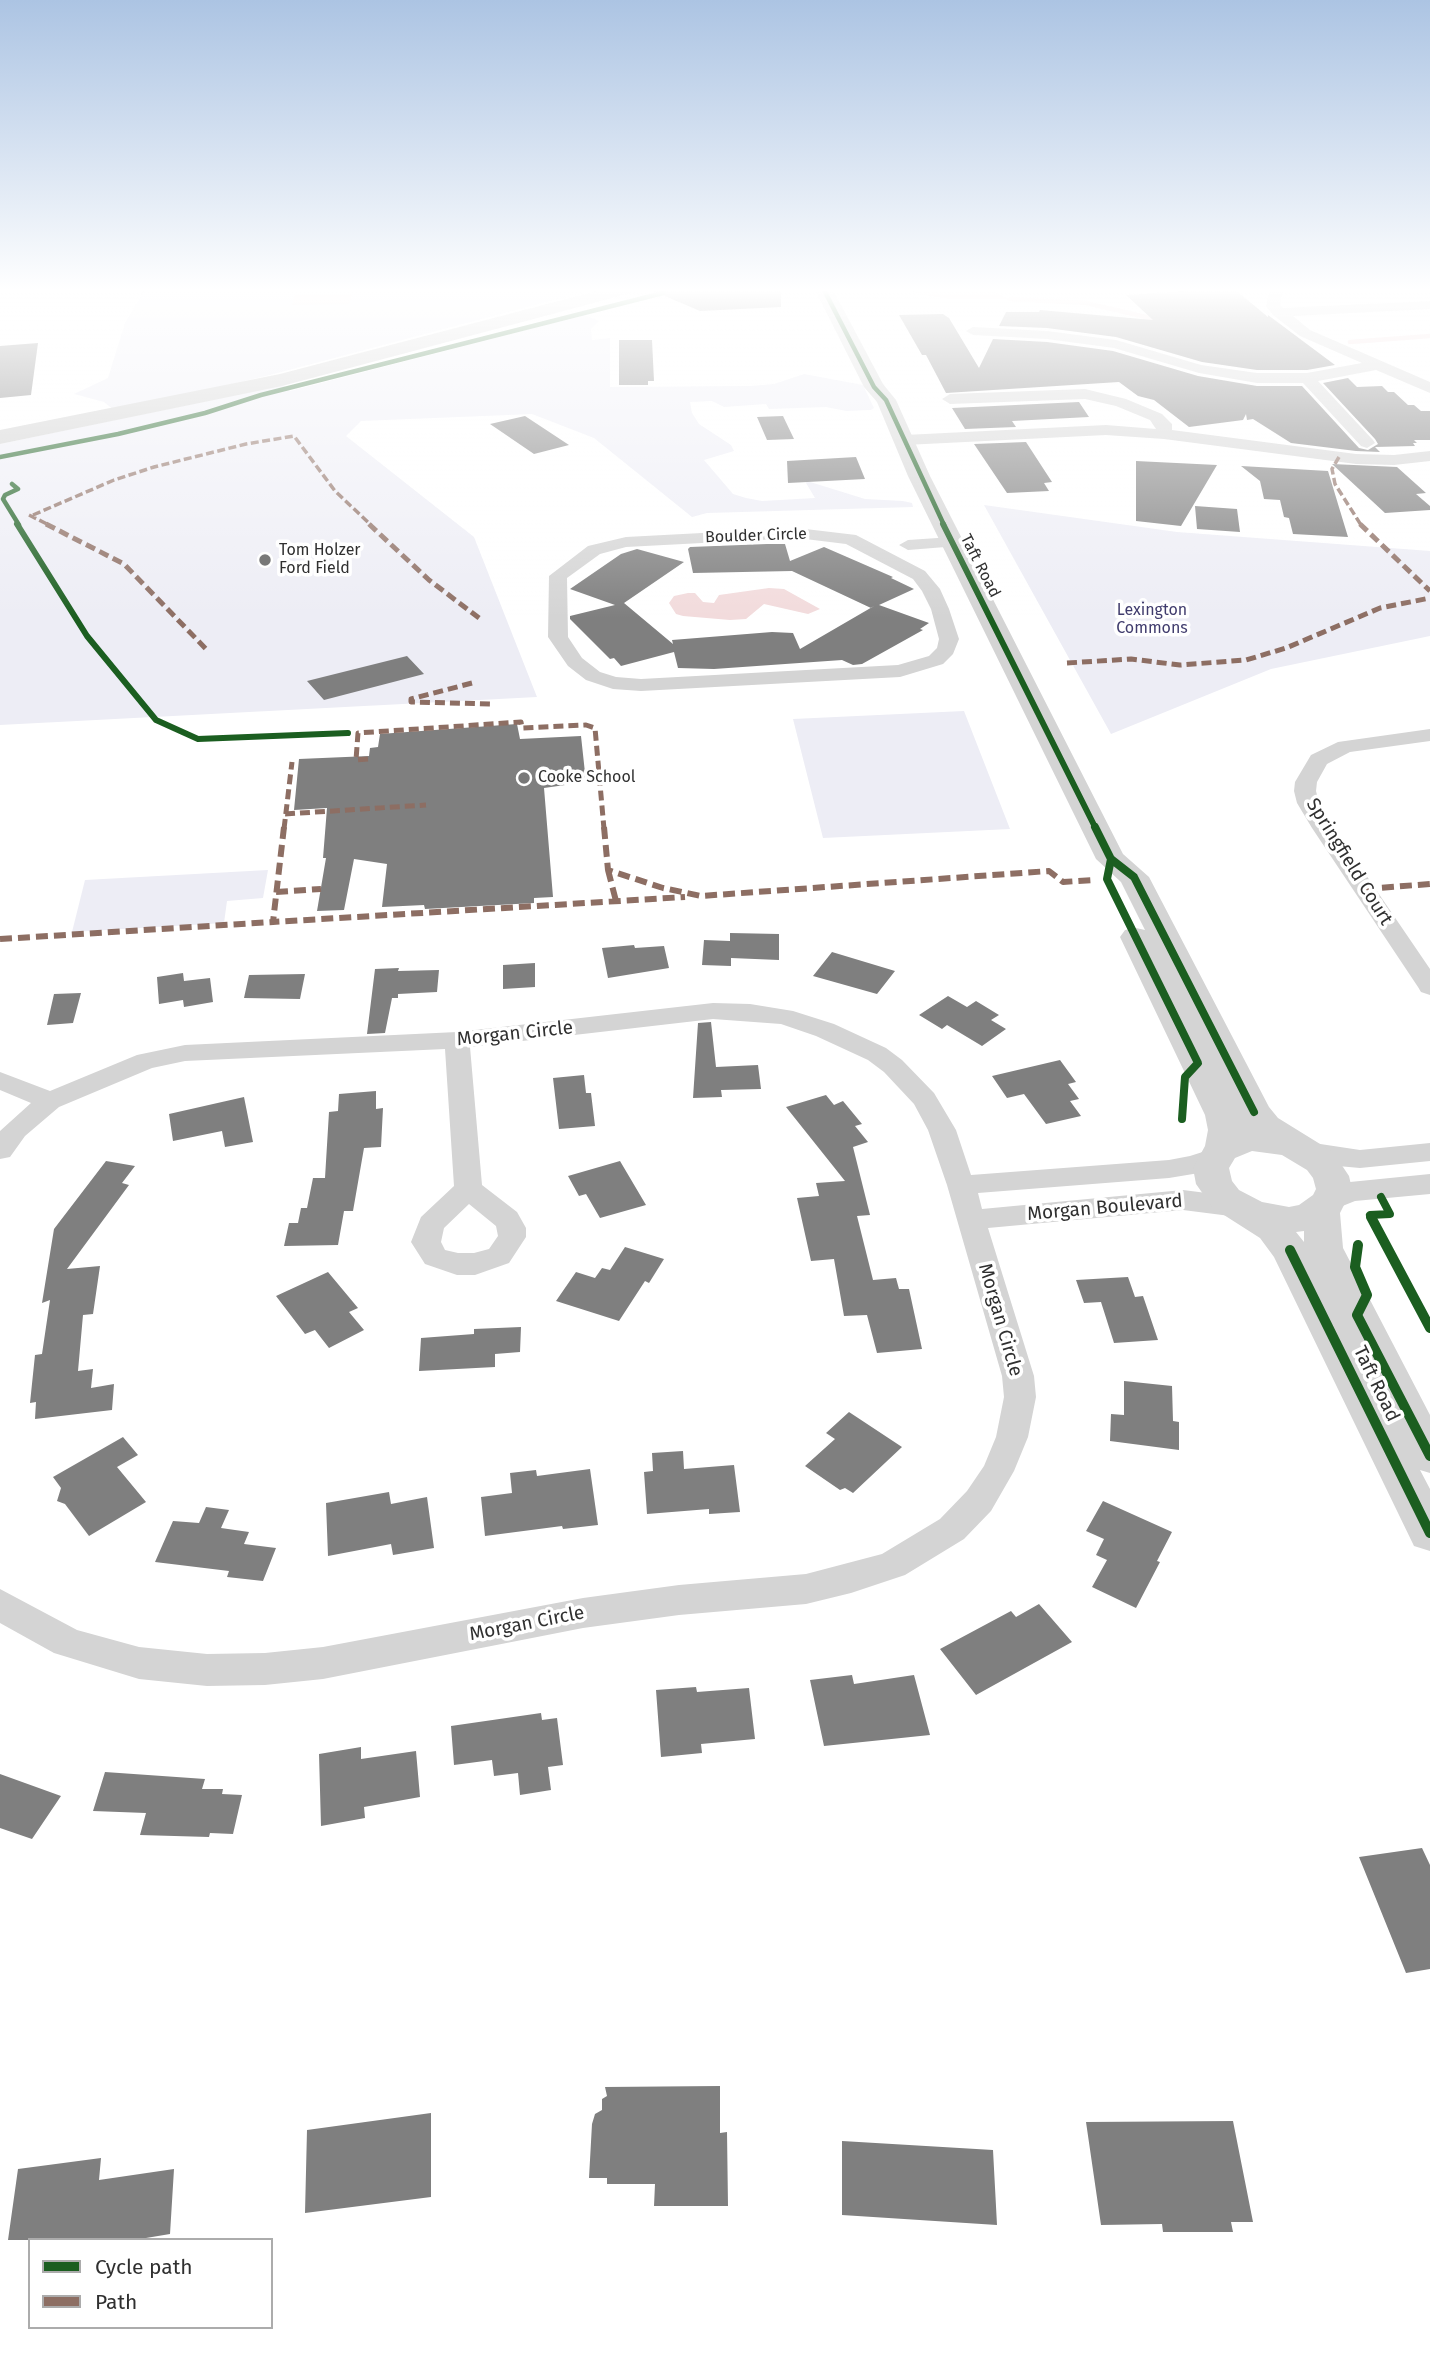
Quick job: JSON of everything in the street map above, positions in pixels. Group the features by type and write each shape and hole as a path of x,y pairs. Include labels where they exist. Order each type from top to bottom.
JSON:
{"main road":[{"path":"0,437 191,398"}],"street":[{"name":"Taft Road","path":"884,398 919,476 1111,859 1133,877 1254,1112 1265,1126 1299,1147"},
{"path":"950,399 977,398"},
{"path":"1106,398 1121,401 1156,417 1164,424 1164,434"},
{"path":"1325,398 1367,443"},
{"path":"905,440 1106,430 1164,434 1356,459 1426,461"},
{"name":"Boulder Circle","path":"797,533 850,539 926,581 940,609 949,639 946,650 936,660 911,669 873,674 667,685 621,684 593,676 575,662 558,637 558,576 594,550 626,542 797,533"},
{"path":"908,545 952,542"},
{"name":"Springfield Court","path":"1430,735 1359,743 1332,752 1319,760 1306,782 1305,791 1308,803 1323,828 1430,987"},
{"name":"Taft Road","path":"1111,859 1107,879 1223,1115 1226,1130 1219,1153"},
{"name":"Morgan Circle","path":"0,1150 15,1130 51,1101 114,1072 185,1053 457,1040 713,1011 750,1012 784,1017 857,1044 893,1066 925,1099 935,1115 961,1185 1018,1376 1020,1398 1017,1416 998,1471 979,1501 952,1529 893,1565 851,1579 806,1588 679,1600 583,1613 323,1663 265,1669 207,1670 139,1663 67,1642 0,1604"},
{"path":"457,1040 468,1189"},
{"path":"0,1080 51,1101"},
{"path":"1430,1152 1360,1159 1327,1156 1299,1147 1252,1139 1219,1153 1211,1168 1214,1184 1226,1199 1245,1211 1289,1220 1350,1192 1430,1184"},
{"path":"1299,1147 1320,1161 1331,1176 1334,1189 1326,1205"},
{"name":"Morgan Boulevard","path":"961,1185 1169,1169 1195,1165 1219,1153"},
{"name":"Morgan Boulevard","path":"971,1220 1183,1200 1245,1211"},
{"name":"Taft Road","path":"1326,1205 1324,1248 1430,1455"},
{"name":"Taft Road","path":"1245,1211 1273,1228 1290,1250 1430,1533"}],"green space":[{"path":"89,398 171,398 115,411 104,402"},
{"path":"221,398 869,398 874,408 871,410 846,411 826,407 769,409 766,404 724,407 712,401 690,402 692,413 699,424 731,445 734,451 704,460 733,494 762,501 815,498 807,481 865,499 903,501 912,503 913,507 707,513 692,517 594,438 532,414 361,421 346,436 474,537 537,697 0,725 0,444"},
{"name":"Lexington Commons","path":"984,505 1177,532 1430,551 1430,636 1271,669 1111,734"},
{"path":"964,711 1010,829 823,838 793,719"},
{"path":"268,870 263,898 227,901 224,923 72,932 85,880"}],"shaded area":[{"path":"769,588 784,589 820,609 808,614 764,604 746,619 730,620 683,616 676,614 669,603 674,596 688,593 695,593 703,602 714,603 719,595"}],"building":[{"path":"1146,398 1313,398 1359,448 1368,450 1378,444 1337,398 1400,398 1421,411 1430,411 1430,440 1414,440 1417,443 1413,443 1415,446 1375,447 1380,452 1291,443 1253,419 1247,420 1246,414 1243,420 1189,427 1154,400"},
{"path":"1079,402 1089,417 1012,421 1016,427 965,429 952,408"},
{"path":"525,416 569,445 534,454 490,424"},
{"path":"783,416 794,439 767,440 757,417"},
{"path":"1026,442 1052,482 1044,483 1049,491 1007,493 974,444"},
{"path":"856,457 865,479 788,483 787,461"},
{"path":"1136,461 1217,465 1181,526 1136,521"},
{"path":"1332,464 1397,467 1426,493 1416,494 1430,506 1430,510 1385,513"},
{"path":"1241,466 1328,471 1348,537 1293,534 1289,518 1284,517 1280,500 1264,499 1260,481"},
{"path":"1195,506 1237,509 1240,532 1197,529"},
{"path":"785,544 790,561 824,547 893,577 891,578 914,589 879,605 929,623 920,629 923,630 862,664 853,665 842,660 714,669 678,668 674,652 621,666 614,658 610,659 570,619 570,616 615,605 570,589 621,554 637,549 684,562 624,603 673,644 672,640 772,632 793,633 800,649 871,608 792,571 693,573 688,549 690,547"},
{"path":"407,656 424,674 324,700 307,681"},
{"path":"517,724 520,739 581,736 586,782 544,788 553,897 534,898 534,903 425,909 424,905 382,907 387,864 354,859 344,910 317,911 326,858 323,858 327,808 294,810 299,759 369,756 370,748 378,747 380,734"},
{"path":"730,933 779,934 779,960 731,958 731,966 702,965 704,940 730,941"},
{"path":"634,945 635,948 664,946 669,968 608,978 602,948"},
{"path":"832,952 895,971 877,994 813,976"},
{"path":"535,963 535,987 503,989 503,965"},
{"path":"399,968 398,971 439,970 437,992 398,994 398,998 392,998 385,1033 367,1034 375,969"},
{"path":"183,973 184,981 210,978 213,1002 184,1007 183,1000 159,1004 157,977"},
{"path":"305,974 300,999 244,998 249,975"},
{"path":"81,993 73,1023 47,1025 54,994"},
{"path":"948,996 967,1007 976,1001 999,1015 991,1020 1006,1029 982,1046 947,1025 942,1029 919,1015"},
{"path":"711,1022 716,1067 758,1065 761,1089 721,1090 722,1097 693,1098 698,1023"},
{"path":"1060,1060 1076,1082 1068,1084 1079,1099 1070,1101 1081,1116 1046,1124 1024,1094 1007,1098 992,1076"},
{"path":"584,1075 586,1093 591,1093 595,1126 559,1129 553,1078"},
{"path":"376,1091 376,1109 383,1108 381,1147 364,1148 353,1211 344,1211 338,1245 284,1246 289,1223 298,1223 301,1208 307,1208 313,1178 325,1178 329,1112 338,1111 339,1094"},
{"path":"826,1095 834,1105 843,1101 862,1124 855,1126 868,1142 853,1147 870,1215 857,1216 873,1280 896,1278 899,1289 909,1289 922,1349 877,1353 867,1315 844,1316 834,1259 811,1261 797,1198 819,1196 816,1183 845,1181 786,1107"},
{"path":"244,1097 253,1142 225,1147 222,1131 173,1141 169,1114"},
{"path":"106,1161 135,1166 122,1183 129,1185 67,1269 100,1266 93,1314 83,1315 78,1371 93,1369 91,1388 114,1384 112,1410 35,1419 36,1402 30,1403 35,1355 42,1354 50,1300 42,1303 54,1229"},
{"path":"620,1161 646,1205 600,1218 586,1194 579,1196 568,1176"},
{"path":"625,1247 664,1259 649,1283 645,1281 619,1321 556,1301 576,1272 595,1278 602,1268 610,1270"},
{"path":"328,1272 358,1308 349,1312 364,1330 329,1348 315,1330 305,1334 276,1296"},
{"path":"1128,1277 1135,1297 1143,1296 1158,1340 1114,1343 1101,1302 1084,1303 1076,1280"},
{"path":"521,1327 520,1352 495,1354 495,1367 419,1371 421,1338 474,1334 474,1329"},
{"path":"1124,1381 1172,1386 1173,1421 1179,1422 1179,1450 1110,1441 1111,1414 1124,1415"},
{"path":"849,1412 902,1447 853,1493 845,1488 840,1490 805,1466 835,1439 826,1433"},
{"path":"123,1437 138,1455 117,1467 146,1502 89,1536 65,1504 57,1501 61,1488 53,1477"},
{"path":"683,1451 684,1469 734,1465 740,1512 709,1514 709,1509 647,1514 644,1472 653,1471 652,1453"},
{"path":"590,1469 598,1525 563,1529 562,1526 485,1536 481,1497 512,1493 510,1473 536,1470 537,1476"},
{"path":"389,1492 391,1504 427,1497 434,1548 393,1555 391,1544 328,1556 326,1503"},
{"path":"1103,1501 1172,1532 1136,1608 1092,1587 1107,1560 1096,1555 1104,1539 1086,1531"},
{"path":"206,1507 229,1510 221,1528 249,1532 244,1544 276,1548 263,1581 227,1577 229,1571 155,1562 173,1521 199,1523"},
{"path":"1039,1604 1072,1642 976,1695 940,1649 1011,1611 1016,1617"},
{"path":"852,1675 854,1684 914,1675 930,1735 824,1746 810,1680"},
{"path":"696,1687 697,1692 749,1688 755,1739 701,1744 702,1753 661,1757 656,1690"},
{"path":"541,1713 542,1720 557,1718 563,1765 548,1767 551,1790 520,1795 518,1773 494,1776 492,1760 454,1765 451,1726"},
{"path":"361,1747 361,1759 416,1751 420,1797 364,1807 365,1818 321,1826 319,1754"},
{"path":"105,1772 205,1779 202,1789 223,1789 222,1794 242,1795 233,1834 210,1833 209,1837 140,1835 146,1813 93,1811"},
{"path":"0,1774 61,1796 32,1839 0,1828"},
{"path":"1422,1848 1430,1865 1430,1969 1406,1973 1359,1857"},
{"path":"720,2086 720,2133 727,2132 728,2206 654,2206 655,2184 607,2184 607,2178 589,2178 592,2124 595,2114 602,2110 602,2099 607,2096 605,2087"},
{"path":"431,2113 431,2197 305,2213 307,2130"},
{"path":"1233,2121 1253,2222 1231,2222 1233,2232 1163,2232 1162,2224 1101,2225 1086,2122"},
{"path":"842,2141 993,2150 997,2225 842,2215"},
{"path":"101,2158 99,2180 174,2169 170,2234 146,2238 8,2240 18,2169"}],"marked path":[{"path":"33,515 114,480 154,467 246,444 294,436 335,491 429,580 483,621"},
{"path":"1339,457 1332,469 1335,484 1344,502 1367,533 1430,591"},
{"path":"29,515 124,564 208,651"},
{"path":"1067,663 1131,659 1180,665 1246,660 1286,648 1380,608 1430,598"},
{"path":"472,683 411,699 411,702 494,704"},
{"path":"368,759 356,760 358,733 521,722 522,728 586,725 595,728 608,870 663,888 701,896 1049,871 1063,882 1093,880"},
{"path":"292,762 273,922 685,897"},
{"path":"285,814 426,805"},
{"path":"608,870 616,901"},
{"path":"1364,889 1430,884"},
{"path":"276,892 321,889"},
{"path":"0,939 273,922"}],"cycle path":[{"path":"0,457 118,434 205,413 252,398"},
{"path":"884,398 919,476 1111,859 1134,877 1254,1112"},
{"path":"12,484 18,489 5,495 3,499 6,505 87,636 156,720 198,739 348,733"},
{"path":"1111,859 1107,879 1198,1063 1185,1077 1182,1119"},
{"path":"1381,1197 1390,1214 1370,1215 1430,1328"},
{"path":"1358,1245 1355,1267 1367,1295 1357,1315 1430,1456"},
{"path":"1290,1250 1430,1533"}],"place":[{"name":"Tom Holzer Ford Field","path":"265,560"},
{"name":"Cooke School","path":"524,778"}]}
